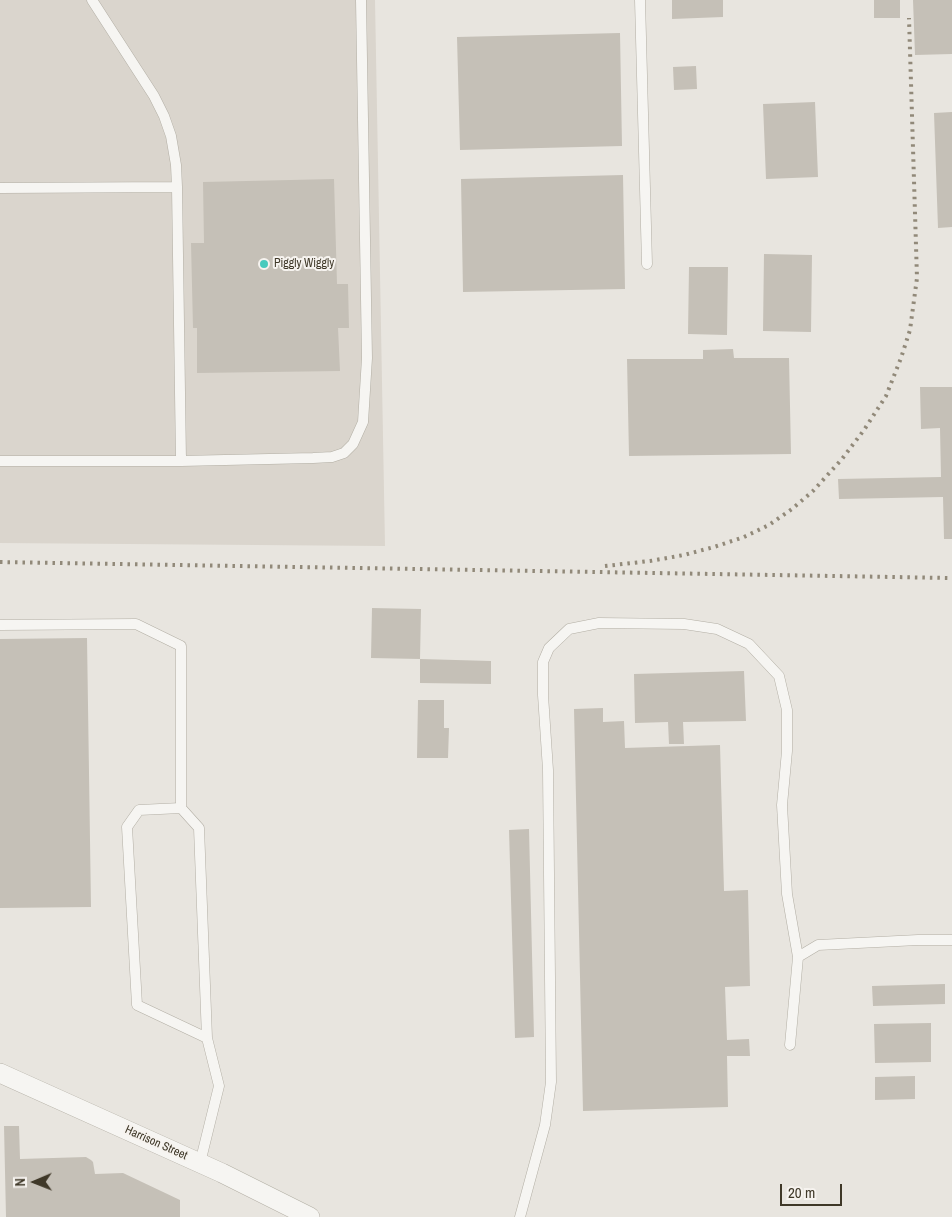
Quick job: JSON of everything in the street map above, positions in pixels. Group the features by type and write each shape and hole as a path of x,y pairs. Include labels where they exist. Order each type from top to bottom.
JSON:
{"street":[{"name":"Harrison Street","path":"0,1073 200,1163 310,1217"}],"lane":[{"path":"92,0 154,96 172,136 177,187 181,460"},
{"path":"0,461 313,458 332,457 344,453 353,444 363,422 367,358 361,0"},
{"path":"640,0 647,264"},
{"path":"0,188 177,187"},
{"path":"520,1217 545,1125 551,1082 548,770 542,695 543,662 549,648 569,629 599,623 684,624 717,629 749,644 779,676 787,710 787,751 782,805 787,894 798,957 790,1046"},
{"path":"0,625 136,624 181,646 182,808 199,828 207,1038 219,1086 200,1163"},
{"path":"182,808 140,810 127,826 137,1005 207,1038"},
{"path":"798,957 818,945 952,940"}],"shaded area":[{"path":"0,0 375,0 385,546 0,543"}],"building":[{"path":"672,0 723,0 723,17 672,19"},
{"path":"874,0 900,0 900,18 874,18"},
{"path":"913,0 952,0 952,54 915,55"},
{"path":"620,33 622,146 460,150 457,37"},
{"path":"696,66 697,89 674,90 673,67"},
{"path":"815,102 818,177 766,179 763,104"},
{"path":"952,112 952,227 938,228 934,113"},
{"path":"623,175 625,289 463,292 461,179"},
{"name":"Piggly Wiggly","path":"334,179 337,284 348,284 349,328 338,328 340,371 197,373 197,328 193,328 191,243 204,243 203,182"},
{"path":"764,254 812,255 811,332 763,331"},
{"path":"689,267 728,267 727,335 688,334"},
{"path":"733,349 734,358 789,358 791,454 629,456 627,359 703,359 703,350"},
{"path":"920,387 952,387 952,539 944,539 943,497 839,499 838,479 941,477 940,428 921,429"},
{"path":"372,608 421,609 420,659 371,658"},
{"path":"87,638 91,907 0,908 0,639"},
{"path":"420,659 491,661 491,684 420,683"},
{"path":"744,671 746,721 683,722 684,744 669,744 668,722 635,723 634,674"},
{"path":"418,700 444,700 444,728 449,728 448,758 417,758"},
{"path":"603,708 603,722 624,721 625,748 720,745 724,891 748,890 750,986 725,987 727,1040 749,1039 750,1056 727,1056 728,1107 583,1111 574,709"},
{"path":"529,829 534,1037 515,1038 509,830"},
{"path":"945,984 945,1004 873,1006 872,986"},
{"path":"931,1023 931,1062 875,1063 874,1024"},
{"path":"915,1076 915,1099 875,1100 875,1077"},
{"path":"4,1126 19,1126 20,1159 86,1157 93,1162 95,1174 123,1173 180,1200 180,1217 6,1217"}],"railway":[{"path":"605,566 684,555 744,537 769,525 813,491 842,459 886,396 910,330 917,278 909,18"},
{"path":"0,562 952,578"}],"place":[{"name":"Piggly Wiggly","path":"264,264"}]}
